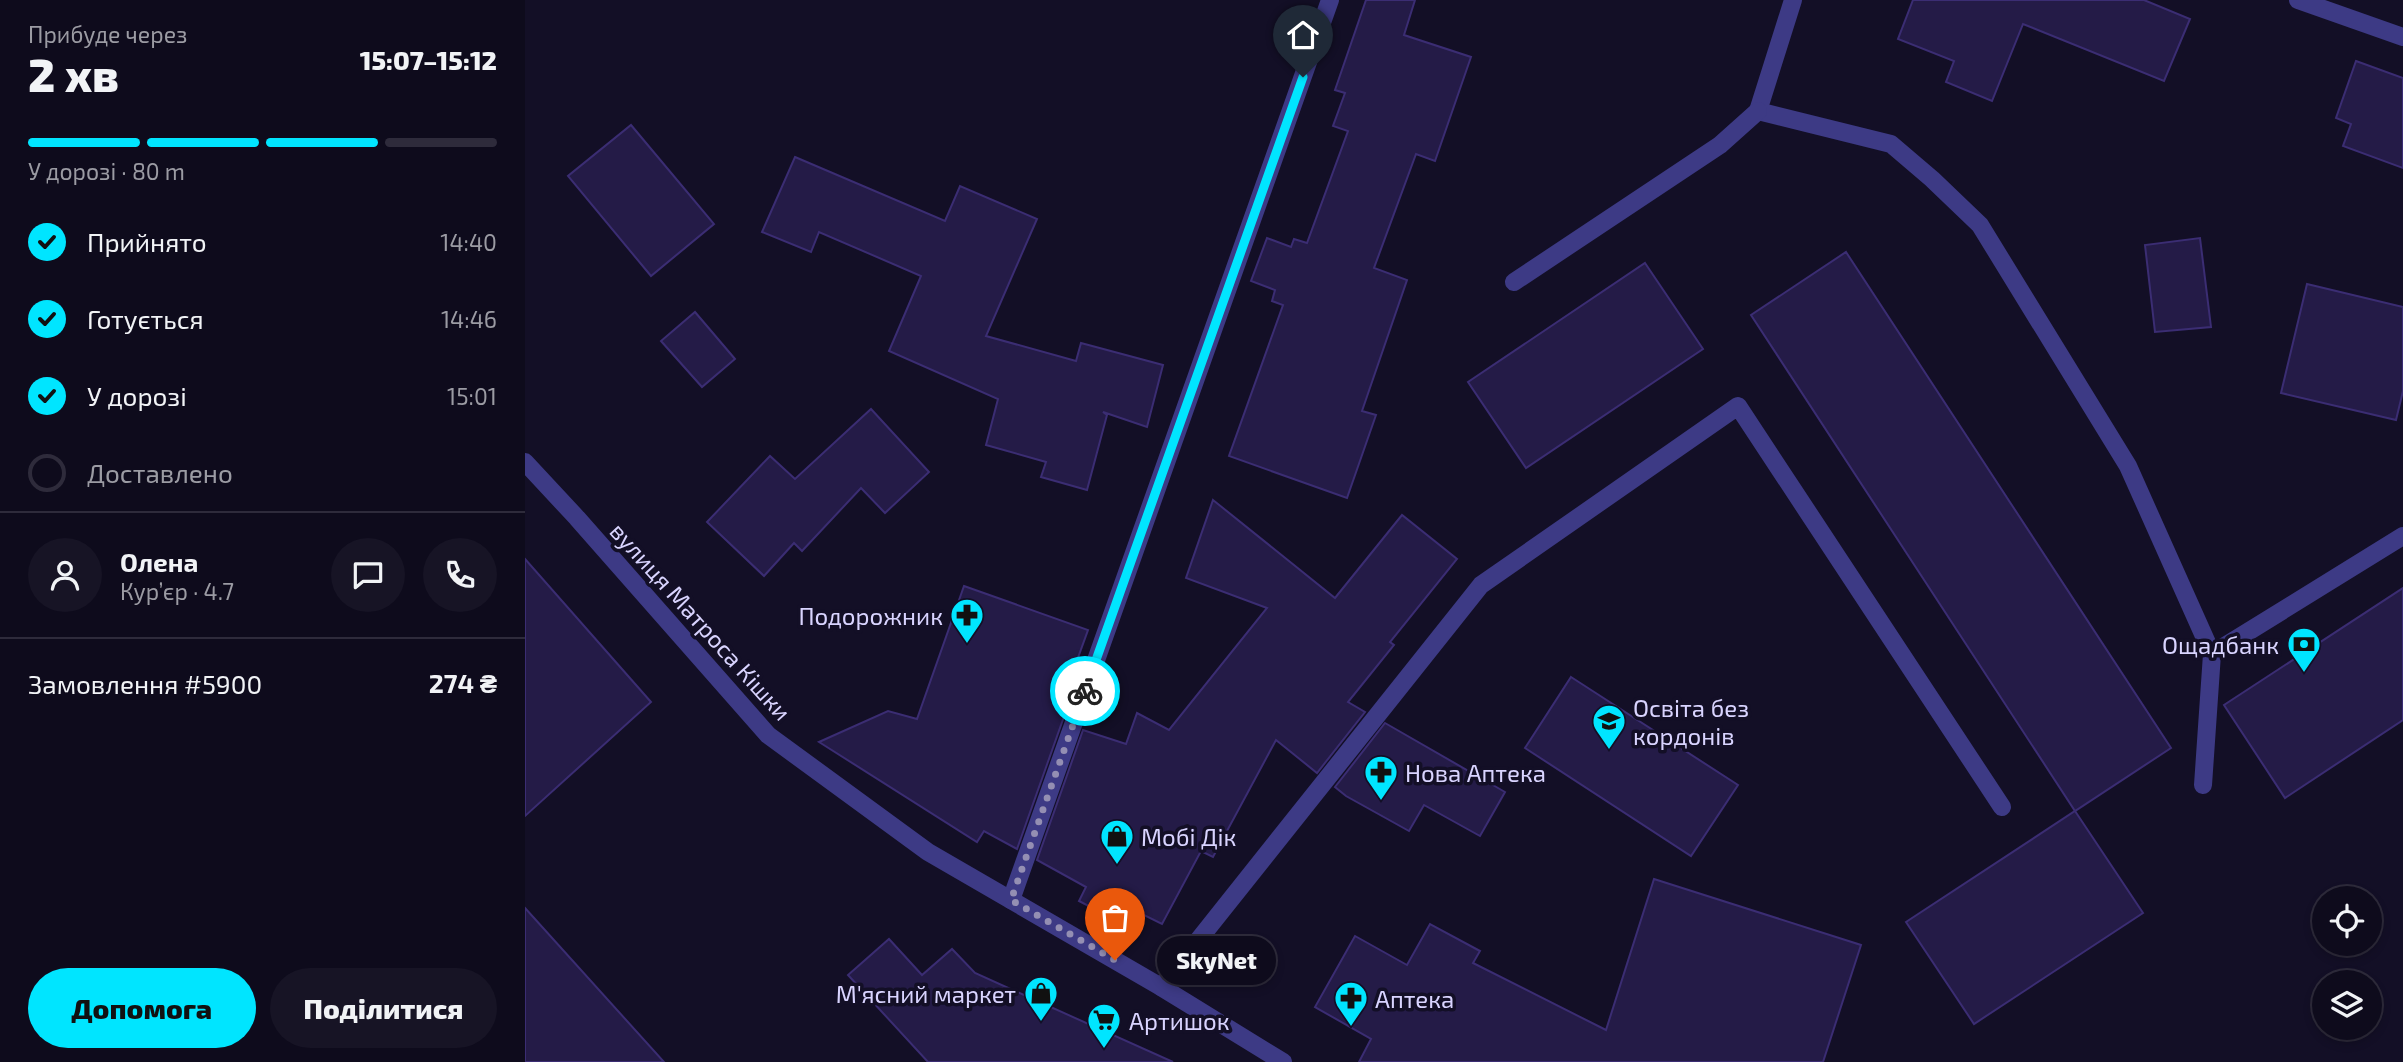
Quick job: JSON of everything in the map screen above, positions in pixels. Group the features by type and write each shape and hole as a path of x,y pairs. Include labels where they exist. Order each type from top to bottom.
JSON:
{"street":[{"path":"1011,900 1330,0"},
{"path":"1514,282 1720,145 1758,111 1793,0"},
{"path":"2298,0 2403,37"},
{"path":"1758,111 1891,144 1980,225 2128,466 2212,654 2203,785"},
{"path":"1161,987 1481,585 1738,406 2002,807"},
{"name":"вулиця Матроса Кішки","path":"525,462 768,735 927,852 1161,987 1283,1062"},
{"path":"2212,654 2403,536"}],"building":[{"path":"1366,0 1415,0 1404,35 1471,57 1435,161 1416,154 1374,268 1407,280 1362,411 1376,415 1347,498 1229,456 1283,305 1272,301 1275,290 1251,281 1267,238 1291,247 1294,239 1307,243 1348,131 1333,126 1345,93 1335,90"},
{"path":"1913,0 2144,0 2190,19 2164,81 2023,24 1992,101 1946,82 1954,61 1898,39"},
{"path":"2356,61 2403,78 2403,168 2343,146 2351,124 2336,118"},
{"path":"631,125 714,224 651,276 568,176"},
{"path":"795,157 945,221 960,186 1037,219 986,336 1076,361 1081,343 1163,365 1147,427 1103,412 1107,415 1087,490 1041,477 1046,462 986,445 998,399 889,351 921,276 819,232 811,252 762,232"},
{"path":"2200,238 2211,327 2155,332 2145,245"},
{"path":"1846,252 2171,748 2075,811 1751,315"},
{"path":"1645,263 1703,349 1526,468 1468,382"},
{"path":"2307,284 2403,307 2403,391 2396,420 2281,393"},
{"path":"695,312 735,359 702,387 661,341"},
{"path":"871,409 929,472 885,513 861,488 802,551 794,543 764,576 707,522 770,456 795,479"},
{"path":"1213,500 1335,598 1402,515 1457,559 1390,642 1394,645 1348,702 1365,712 1317,773 1276,740 1213,857 1201,851 1162,924 1136,911 1127,926 1079,901 1086,887 1037,860 1083,730 1126,744 1137,713 1169,730 1267,608 1186,578"},
{"path":"525,559 651,702 525,816"},
{"path":"964,586 1088,630 1071,677 1077,680 1017,849 984,831 977,842 819,742 888,711 917,719"},
{"path":"2403,588 2403,720 2285,798 2224,705"},
{"path":"1571,677 1738,785 1691,856 1525,748"},
{"path":"1385,723 1505,792 1480,836 1424,805 1409,831 1346,796 1335,787"},
{"path":"2075,811 2143,913 1974,1024 1906,922"},
{"path":"1654,879 1861,945 1823,1062 1359,1062 1371,1039 1315,1007 1355,936 1407,965 1430,924 1480,951 1473,963 1606,1030"},
{"path":"525,908 664,1062 525,1062"},
{"path":"889,939 922,975 952,949 975,973 1173,1062 928,1062 848,975"}],"way so far":[{"path":"1085,691 1011,900 1115,960"}],"place":[{"name":"Подорожник","path":"967,645"},
{"name":"Ощадбанк","path":"2304,674"},
{"name":"Освіта без кордонів","path":"1609,751"},
{"name":"Нова Аптека","path":"1381,802"},
{"name":"Мобі Дік","path":"1117,866"},
{"name":"SkyNet","path":"1115,960"},
{"name":"М'ясний маркет","path":"1041,1023"},
{"name":"Аптека","path":"1351,1028"},
{"name":"Артишок","path":"1104,1050"}],"route":[{"path":"1085,691 1303,77"}]}
